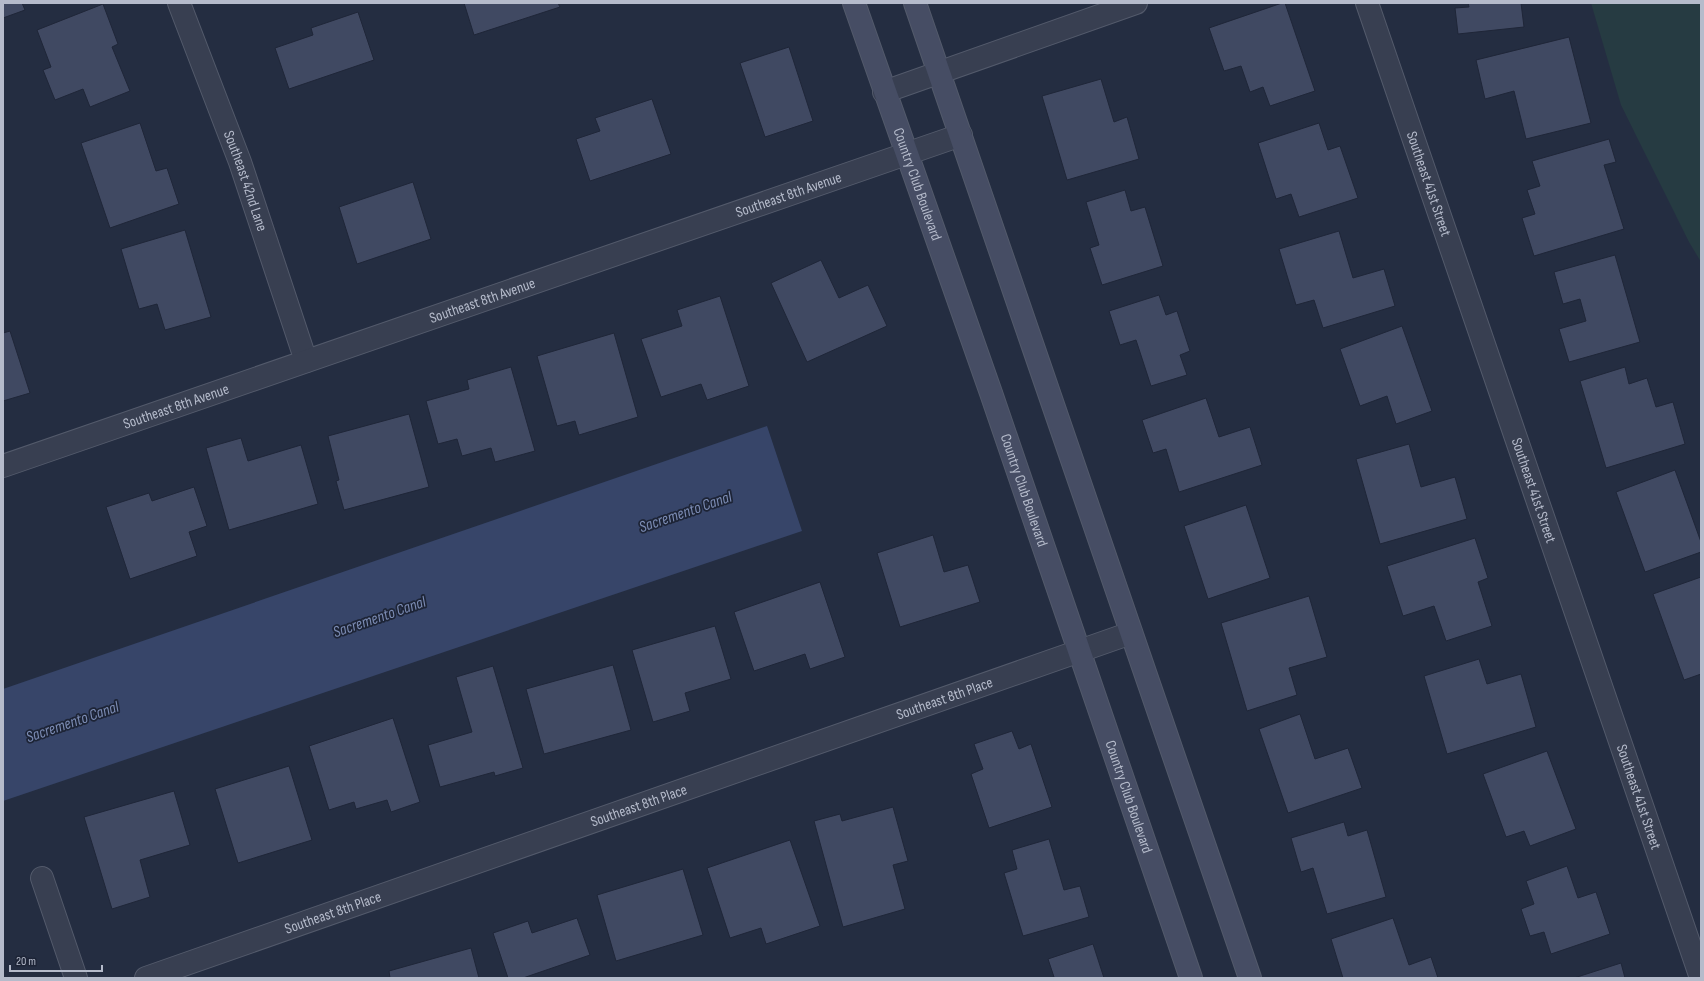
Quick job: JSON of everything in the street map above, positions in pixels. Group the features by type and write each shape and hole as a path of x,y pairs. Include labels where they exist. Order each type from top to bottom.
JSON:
{"main road":[{"name":"Country Club Boulevard","path":"854,3 988,385 1191,978"},
{"path":"915,3 1250,978"}],"street":[{"name":"Southeast 42nd Lane","path":"180,3 240,162 306,361"},
{"path":"884,92 1136,3"},
{"name":"Southeast 41st Street","path":"1367,3 1701,978"},
{"name":"Southeast 8th Avenue","path":"3,466 961,135"},
{"name":"Southeast 8th Place","path":"146,978 1131,633"},
{"path":"42,878 76,978"}],"shaded area":[{"path":"1591,3 1701,3 1701,262 1689,242 1621,105"}],"water":[{"name":"Sacremento Canal","path":"767,426 802,531 3,801 3,689"}],"building":[{"path":"3,3 22,3 25,10 3,18"},
{"path":"464,3 558,3 560,7 474,35"},
{"path":"1285,3 1315,91 1270,106 1263,87 1250,92 1241,66 1224,71 1209,28"},
{"path":"1468,3 1521,3 1524,27 1458,34 1455,8 1469,7"},
{"path":"103,4 118,44 112,47 130,91 90,107 83,89 55,100 43,70 51,67 37,30"},
{"path":"358,12 374,60 289,89 275,48 313,35 311,28"},
{"path":"1569,37 1591,123 1526,139 1514,91 1485,99 1476,60"},
{"path":"789,47 813,121 765,137 740,63"},
{"path":"1101,79 1114,122 1127,117 1139,159 1067,180 1042,96"},
{"path":"652,99 671,154 590,181 576,139 600,131 595,118"},
{"path":"140,123 156,171 167,168 179,204 110,228 81,143"},
{"path":"1319,123 1328,150 1340,146 1358,198 1299,217 1291,194 1276,199 1258,143"},
{"path":"1609,139 1616,162 1604,165 1624,229 1534,256 1522,218 1535,214 1527,190 1540,186 1532,161"},
{"path":"413,182 431,239 357,264 339,207"},
{"path":"1125,190 1131,211 1145,207 1163,266 1102,285 1090,248 1099,245 1086,202"},
{"path":"185,230 211,317 165,330 157,304 139,309 121,249"},
{"path":"1339,231 1353,278 1384,269 1395,306 1323,328 1314,300 1296,305 1279,249"},
{"path":"1615,255 1640,342 1569,362 1559,329 1586,321 1580,299 1563,304 1554,272"},
{"path":"821,260 839,298 868,285 887,326 807,362 771,283"},
{"path":"1159,295 1166,315 1177,311 1190,351 1180,355 1187,375 1151,386 1136,340 1120,345 1109,311"},
{"path":"720,296 749,386 707,400 701,384 661,397 641,339 682,326 677,310"},
{"path":"1402,326 1432,411 1396,424 1387,396 1360,406 1340,349"},
{"path":"10,331 30,393 3,401 3,333"},
{"path":"614,333 638,417 579,435 575,421 557,426 537,356"},
{"path":"511,367 535,451 495,462 491,448 462,456 457,439 438,444 426,401 469,389 467,380"},
{"path":"1625,367 1629,384 1647,378 1656,407 1673,402 1685,444 1606,468 1580,381"},
{"path":"1206,398 1219,437 1250,427 1262,465 1179,492 1166,449 1153,453 1142,420"},
{"path":"409,414 429,487 344,510 336,481 339,480 328,436"},
{"path":"241,438 248,461 301,445 318,504 229,530 206,448"},
{"path":"1409,444 1421,487 1455,477 1467,519 1380,544 1356,459"},
{"path":"1675,470 1701,542 1701,552 1645,572 1616,492"},
{"path":"194,487 207,526 189,532 197,556 130,579 106,507 149,493 152,501"},
{"path":"1246,505 1270,578 1208,599 1184,526"},
{"path":"933,535 944,572 968,565 980,602 900,627 877,553"},
{"path":"1475,538 1488,578 1478,582 1492,626 1446,641 1434,606 1403,616 1387,566"},
{"path":"1701,577 1701,674 1684,680 1653,594"},
{"path":"820,582 845,657 810,669 805,654 754,671 734,612"},
{"path":"1309,596 1327,657 1289,668 1297,695 1247,711 1221,623"},
{"path":"715,626 731,679 685,693 690,711 653,722 632,650"},
{"path":"1479,659 1487,684 1521,674 1536,727 1447,754 1424,676"},
{"path":"613,665 631,730 544,754 526,689"},
{"path":"493,666 523,768 495,776 494,772 440,787 428,745 472,732 456,677"},
{"path":"1300,714 1315,759 1348,748 1362,788 1288,813 1259,729"},
{"path":"393,718 420,802 391,812 387,800 356,809 354,802 329,810 309,746"},
{"path":"1012,731 1019,749 1031,744 1052,807 989,828 971,774 983,769 974,744"},
{"path":"1547,751 1576,829 1530,846 1524,831 1506,837 1483,774"},
{"path":"289,766 312,840 238,863 215,789"},
{"path":"174,791 190,845 140,860 150,897 112,909 84,817"},
{"path":"893,807 908,861 893,865 905,909 843,927 814,821 840,814 842,821"},
{"path":"1344,822 1348,836 1367,830 1386,897 1327,914 1313,868 1301,872 1291,838"},
{"path":"1049,839 1064,890 1080,886 1089,917 1023,936 1004,873 1017,869 1012,850"},
{"path":"790,840 820,926 766,944 761,928 730,938 707,868"},
{"path":"1567,866 1578,898 1596,892 1610,934 1551,954 1544,932 1530,936 1521,909 1534,904 1526,881"},
{"path":"683,869 703,935 616,961 597,895"},
{"path":"577,918 590,955 523,978 508,978 493,933 528,921 532,933"},
{"path":"1393,918 1409,965 1431,957 1438,978 1343,978 1331,939"},
{"path":"1093,944 1104,978 1050,978 1054,977 1048,959"},
{"path":"471,948 479,978 390,978 389,971"},
{"path":"1621,963 1625,978 1574,978"}]}
